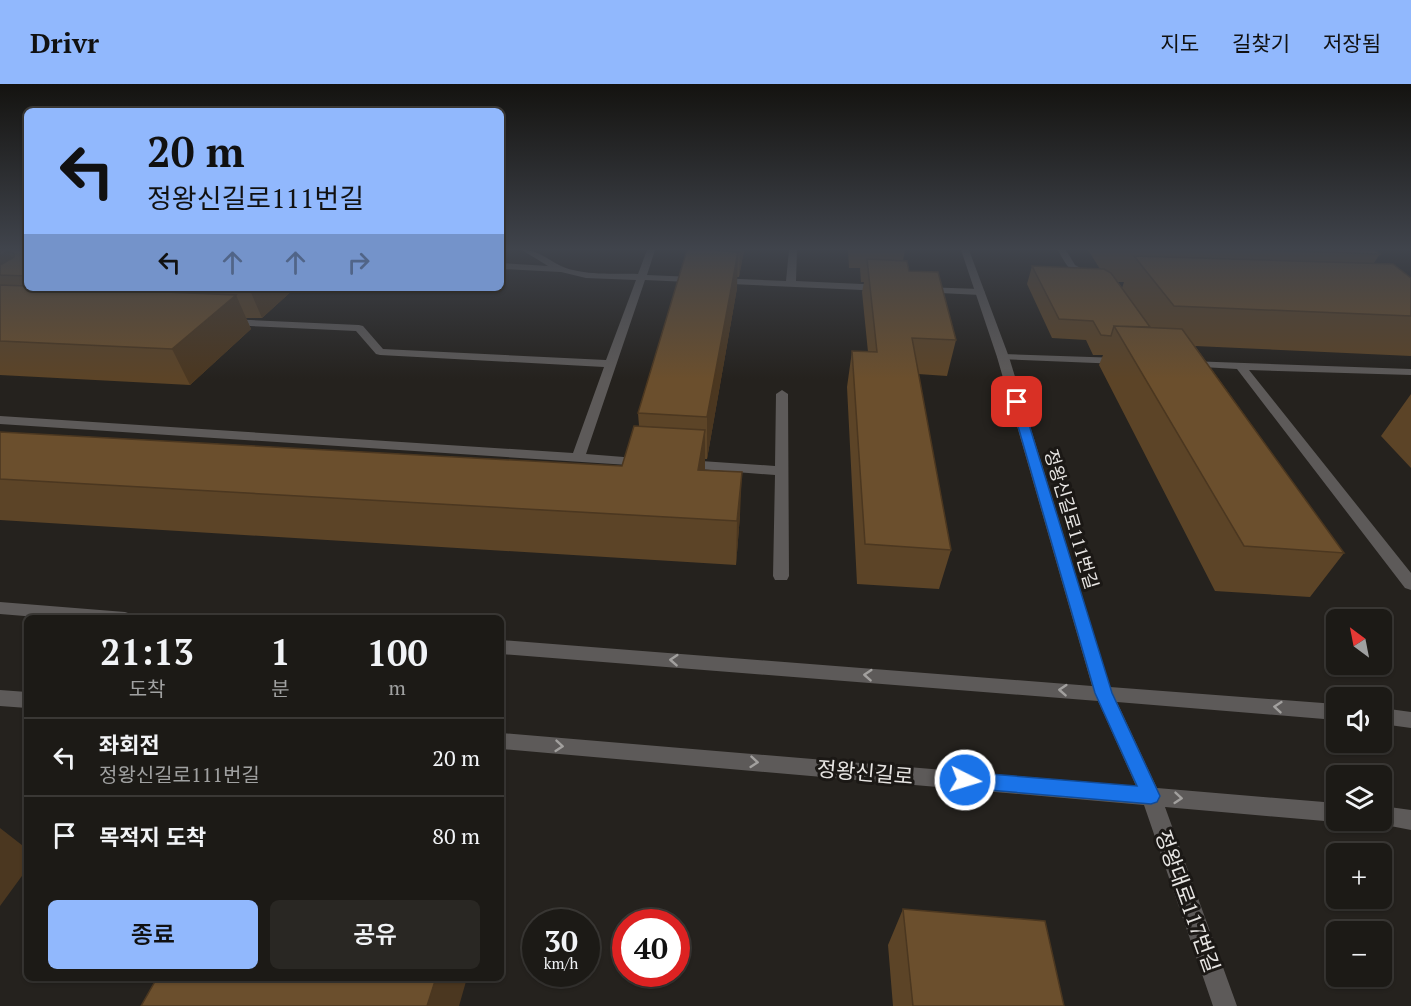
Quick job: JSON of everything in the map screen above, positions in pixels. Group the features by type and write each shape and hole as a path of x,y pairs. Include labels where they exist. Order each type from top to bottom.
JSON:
{"street":[{"path":"578,457 636,293"},
{"name":"정왕신길로111번길","path":"981,293 1003,357 1104,693 1151,796"},
{"path":"215,322 359,328 380,352 611,364"},
{"path":"1003,357 1137,362"},
{"path":"1172,363 1411,372"},
{"path":"1240,366 1411,584"},
{"path":"782,394 782,576"},
{"path":"0,420 782,471"},
{"path":"0,608 88,615"},
{"path":"504,647 1326,710"},
{"path":"0,698 24,700"},
{"path":"1392,717 1411,720"},
{"name":"정왕신길로","path":"504,741 1326,811"},
{"name":"정왕대로117번길","path":"1151,796 1225,1006"},
{"path":"1392,817 1411,820"}],"building":[{"path":"0,293 236,295 172,349 0,341"},
{"path":"674,293 730,293 707,417 638,413"},
{"path":"871,293 944,293 956,340 912,338 951,550 865,544 852,351 877,352"},
{"path":"1046,293 1125,293 1150,327 1114,326 1111,336 1101,335 1093,321 1059,319"},
{"path":"1164,293 1411,293 1411,316 1174,306"},
{"path":"1114,326 1182,329 1344,553 1244,546"},
{"path":"634,426 705,430 698,470 742,472 737,521 0,479 0,432 622,466"},
{"path":"903,909 1045,921 1064,1006 913,1006"},
{"path":"155,981 435,981 427,1006 141,1006"}],"route":[{"path":"965,780 1151,796 1104,693 1017,402"}]}
